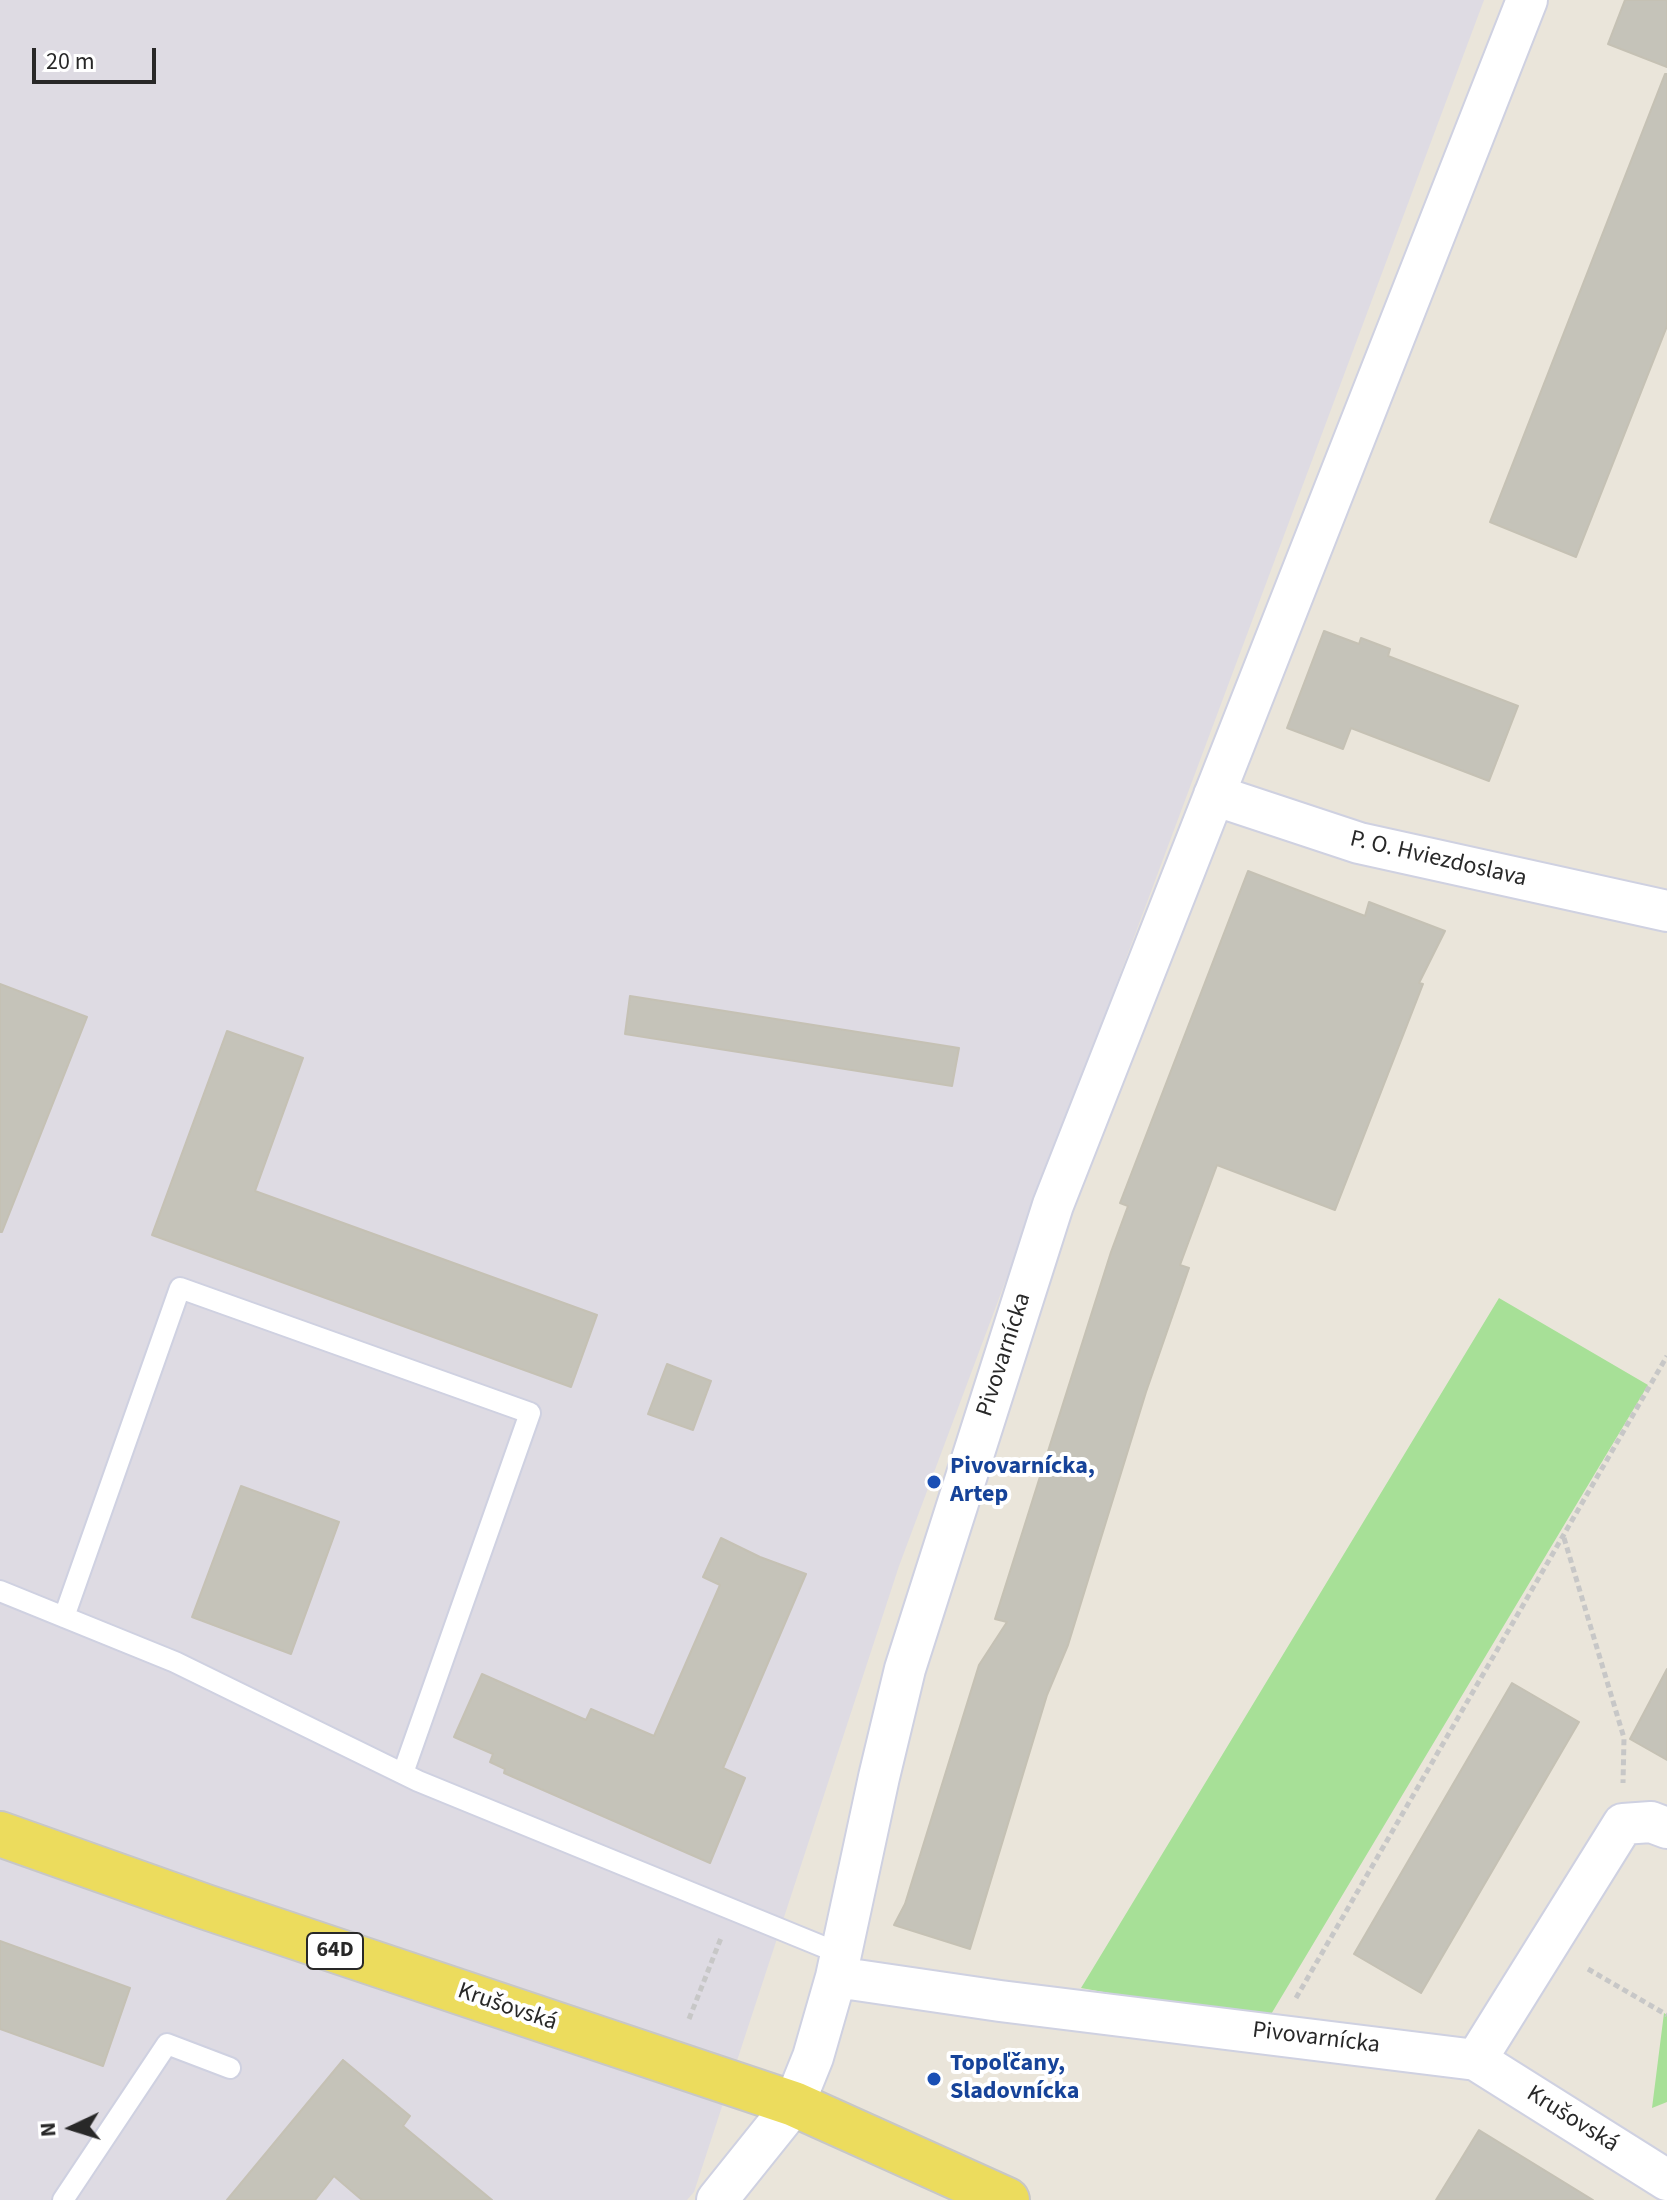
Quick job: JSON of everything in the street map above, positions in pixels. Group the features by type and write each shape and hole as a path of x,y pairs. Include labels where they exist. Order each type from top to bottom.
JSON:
{"main road":[{"name":"Krušovská","path":"0,1834 206,1907 794,2104 1007,2200"}],"street":[{"name":"Pivovarnícka","path":"717,2200 794,2104 813,2057 839,1965 905,1669 1053,1205 1527,0"},
{"name":"P. O. Hviezdoslava","path":"1214,795 1359,843 1667,911"},
{"path":"1476,2060 1623,1824 1651,1822 1667,1828"},
{"name":"Pivovarnícka","path":"839,1965 1000,2001 1476,2060"},
{"name":"Krušovská","path":"1476,2060 1667,2180"}],"lane":[{"path":"64,1617 180,1288 530,1413 403,1773"},
{"path":"0,1591 175,1662 403,1773 732,1911 839,1965"},
{"path":"63,2200 167,2044 230,2068"}],"path":[{"path":"1275,2034 1667,1356"},
{"path":"1563,1537 1624,1738 1623,1824"},
{"path":"689,2019 732,1911"},
{"path":"1588,1969 1667,2015"}],"shaded area":[{"path":"0,0 1484,0 899,1566 694,2192 687,2200 0,2200"}],"green space":[{"path":"1499,1298 1648,1385 1267,2021 1081,1988"},
{"path":"1664,2013 1667,2015 1667,2102 1652,2108"}],"building":[{"path":"1625,0 1667,0 1667,67 1608,44"},
{"path":"1665,74 1667,326 1576,557 1490,522"},
{"path":"1324,631 1359,644 1361,638 1390,649 1388,656 1518,706 1489,781 1351,728 1343,749 1287,728"},
{"path":"1248,871 1365,916 1369,902 1445,931 1419,983 1423,984 1335,1210 1217,1165 1180,1265 1189,1268 1146,1392 1068,1645 1047,1695 970,1949 894,1925 905,1904 979,1665 1007,1622 995,1619 1128,1206 1120,1203"},
{"path":"0,984 87,1017 2,1232 0,1232"},
{"path":"630,996 959,1048 952,1086 625,1034"},
{"path":"227,1031 303,1058 255,1191 597,1315 571,1387 152,1235"},
{"path":"667,1364 711,1381 693,1430 648,1414"},
{"path":"241,1486 339,1522 291,1654 192,1617"},
{"path":"721,1538 806,1574 723,1768 745,1778 710,1863 504,1773 505,1769 490,1762 493,1754 454,1737 482,1674 586,1720 591,1709 654,1736 720,1585 703,1577"},
{"path":"1667,1669 1667,1760 1630,1739"},
{"path":"1512,1683 1579,1722 1421,1993 1354,1954"},
{"path":"0,1941 130,1988 103,2066 0,2029"},
{"path":"343,2060 410,2116 403,2126 492,2200 362,2200 334,2176 315,2200 227,2200"},
{"path":"1479,2130 1593,2200 1436,2200"}],"place":[{"name":"Pivovarnícka, Artep","path":"934,1482"},
{"name":"Topoľčany, Sladovnícka","path":"934,2079"}]}
